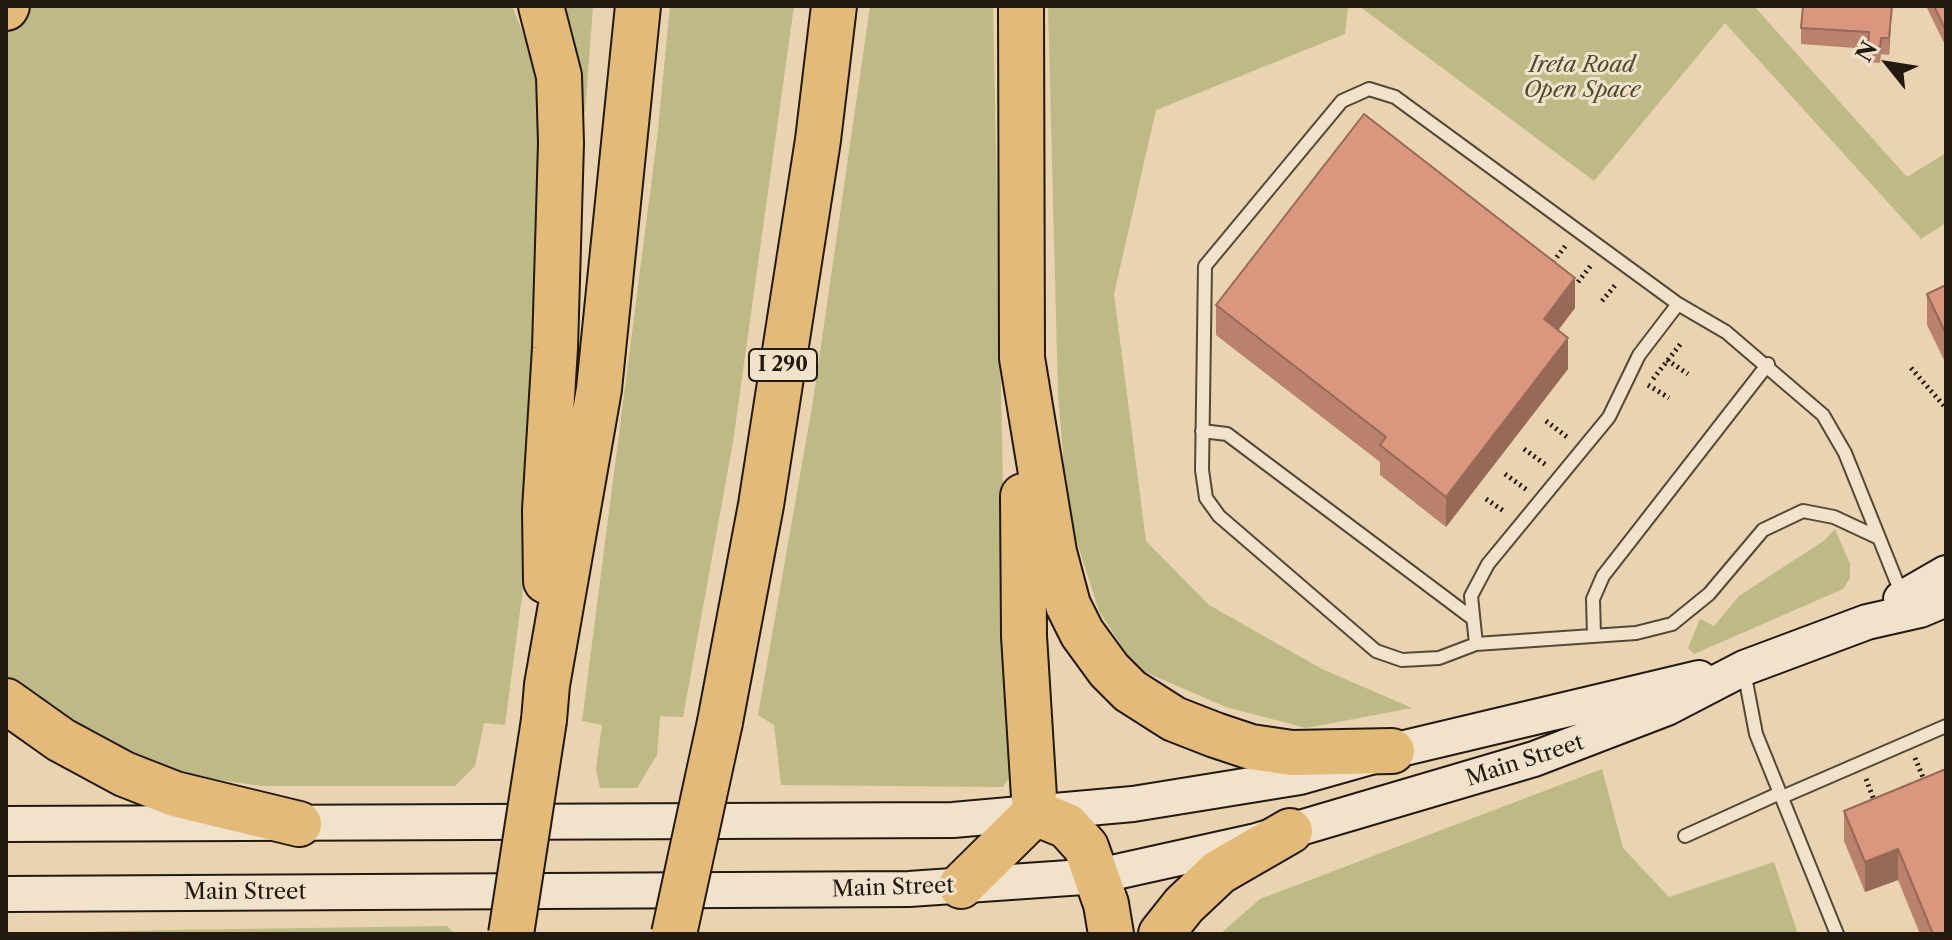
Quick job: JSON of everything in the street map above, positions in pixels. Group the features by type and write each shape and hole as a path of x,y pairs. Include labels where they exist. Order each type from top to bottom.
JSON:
{"highway":[{"path":"541,6 559,76 561,143 555,362 545,510 546,703"},
{"path":"511,934 599,389 638,6"},
{"name":"I 290","path":"674,934 720,722 761,505 818,140 834,6"},
{"path":"961,886 1035,813 1024,636 1021,6"},
{"path":"1022,358 1048,521 1068,605 1082,633 1109,670 1130,691 1174,719 1251,747 1292,753 1392,751"},
{"path":"6,701 61,740 124,774 175,794 299,824"},
{"path":"1035,813 1067,826 1086,847 1098,876 1111,934"},
{"path":"1161,934 1184,905 1219,872 1290,831"}],"main road":[{"name":"Main Street","path":"1867,622 1946,573"},
{"name":"Main Street","path":"6,894 788,891 961,886 1098,876 1290,831 1446,787 1595,738 1667,708 1744,668 1867,622 1920,610 1946,599"},
{"name":"Main Street","path":"6,824 921,820 1035,813 1133,804 1300,777 1392,751 1744,668"}],"lane":[{"path":"1879,538 1834,517 1803,511 1763,530 1709,594 1672,624 1636,633 1476,644 1439,658 1402,660 1376,651 1219,516 1206,498 1202,431 1205,266 1342,101 1369,89 1395,97 1678,304 1726,332 1768,364 1823,415 1845,453 1879,538 1903,598"},
{"path":"1476,644 1471,596 1488,564 1609,417 1639,355 1678,304"},
{"path":"1594,635 1593,599 1603,576 1768,364"},
{"path":"1202,431 1227,434 1472,618"},
{"path":"1744,668 1756,734 1837,934"},
{"path":"1685,836 1946,726"}],"path":[{"path":"1639,397 1682,342"},
{"path":"1667,360 1688,374"},
{"path":"1911,368 1946,408"},
{"path":"1648,385 1669,398"}],"green space":[{"path":"21,6 512,6 539,73 543,138 527,558 505,725 484,723 475,766 455,786 262,786 205,778 139,760 75,730 6,681 6,28"},
{"path":"551,6 593,6 585,113 575,112"},
{"path":"670,6 794,6 733,442 683,717 660,716 657,755 637,788 600,788 596,769 602,725 582,721 657,139"},
{"path":"870,6 993,6 1009,778 1003,787 781,785 774,725 758,715 813,401"},
{"path":"1048,6 1348,6 1345,34 1156,110 1114,294 1146,541 1209,605 1322,669 1412,708 1306,728 1226,707 1136,668 1099,611 1068,514 1058,394"},
{"name":"Ireta Road Open Space","path":"1359,6 1754,6 1907,177 1946,153 1946,223 1921,239 1725,23 1594,181"},
{"path":"1835,529 1850,564 1850,578 1843,589 1694,654 1688,648 1700,619 1714,626 1739,596 1825,540"},
{"path":"1602,769 1623,848 1669,897 1774,862 1798,934 1220,934 1260,899"},
{"path":"447,926 455,934 6,934 165,930"}],"building":[{"path":"1803,6 1892,6 1889,38 1881,38 1880,47 1868,46 1869,32 1801,28"},
{"path":"1934,6 1946,6 1946,31"},
{"path":"1364,114 1575,278 1544,319 1568,338 1446,497 1380,445 1386,437 1216,305"},
{"path":"1946,285 1946,334 1927,294"},
{"path":"1946,769 1946,934 1933,934 1898,849 1865,862 1844,811"}]}
